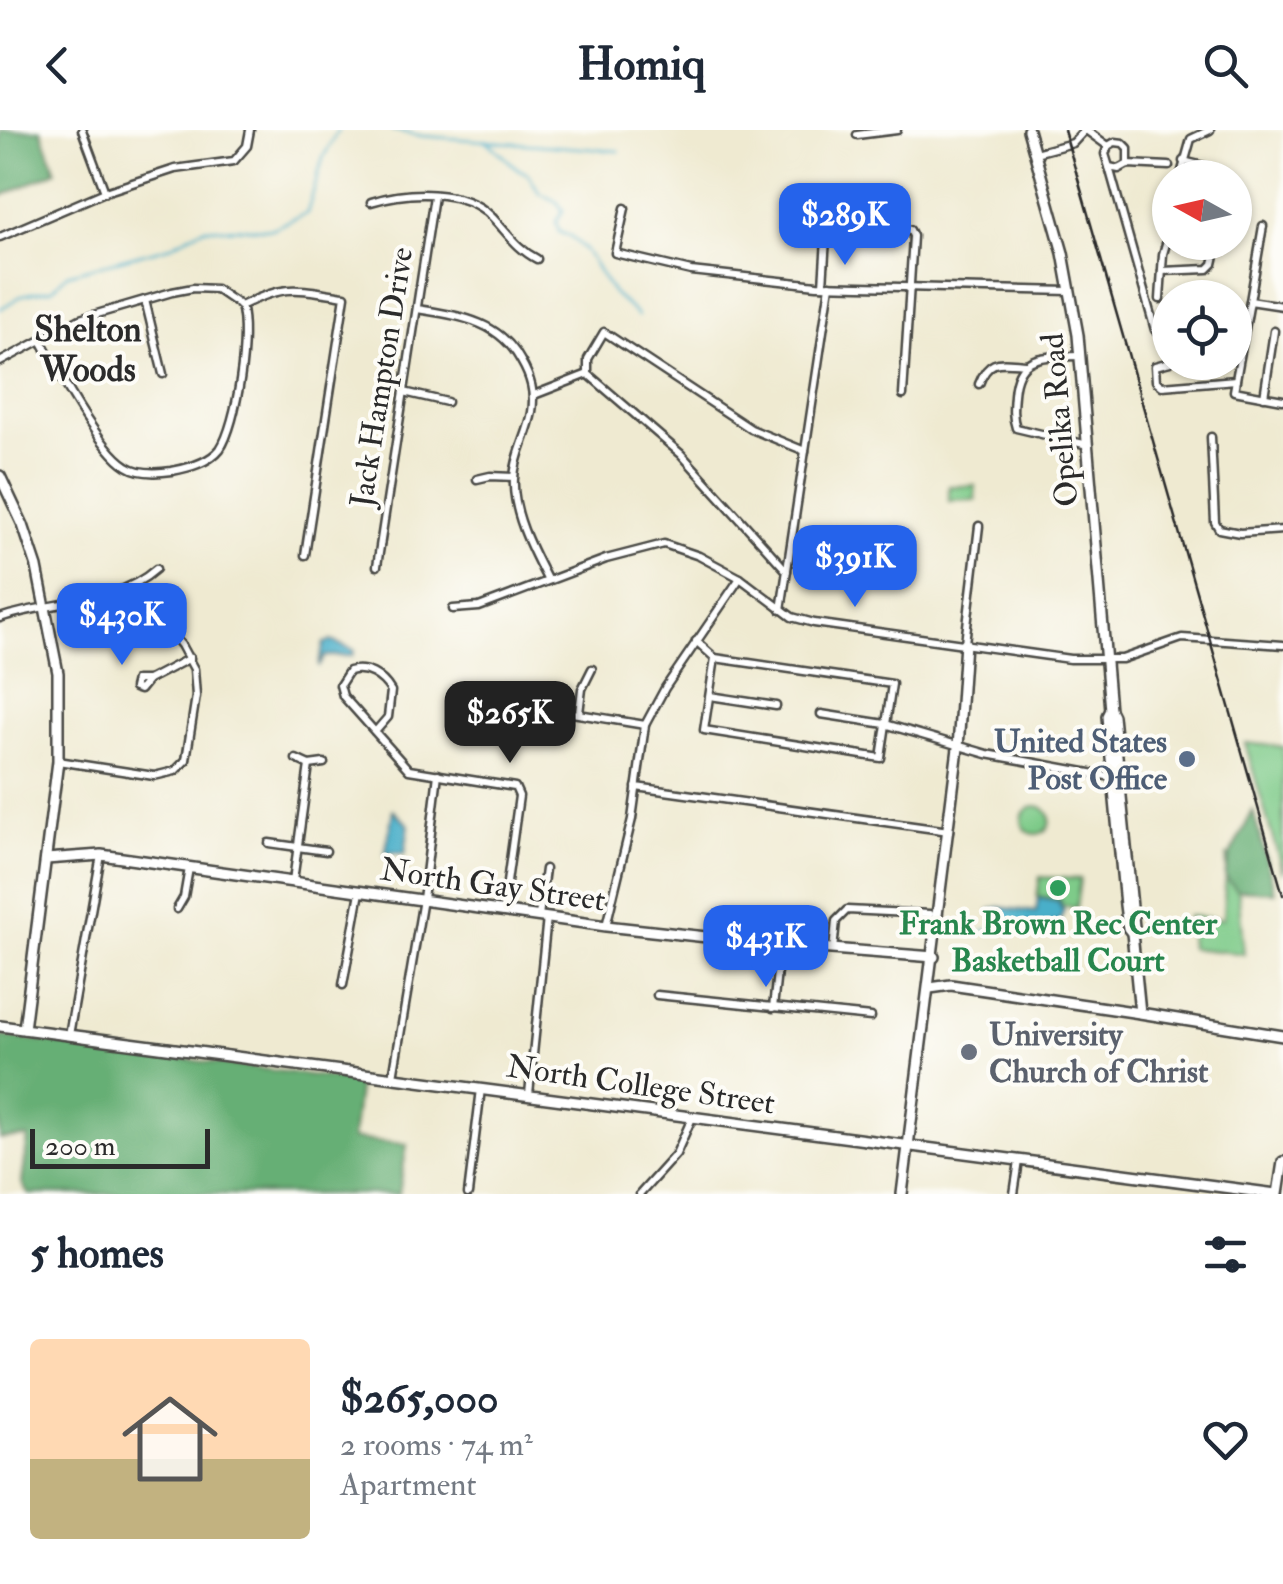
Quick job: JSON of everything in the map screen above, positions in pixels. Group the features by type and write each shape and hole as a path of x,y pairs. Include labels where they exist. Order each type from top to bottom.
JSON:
{"main road":[{"name":"Opelika Road","path":"1028,130 1071,291 1080,356 1110,710 1106,716 1116,777 1126,918 1132,933 1140,1012"},
{"path":"0,476 23,525 46,605 58,673 58,761 24,1029"},
{"path":"902,1194 934,960 966,643"},
{"name":"North Gay Street","path":"46,859 101,855 606,926 934,960"},
{"path":"934,960 951,985"},
{"path":"930,988 951,985 1140,1012 1279,1038"},
{"name":"North College Street","path":"0,1026 908,1144 1222,1191 1277,1194"},
{"path":"1277,1194 1283,1162"}],"street":[{"path":"82,130 104,192"},
{"path":"0,237 104,192 175,169 234,161 248,146 250,130"},
{"path":"858,134 897,130"},
{"path":"1035,153 1074,143 1086,130 1108,146"},
{"path":"1183,160 1191,139 1210,130"},
{"path":"1108,146 1123,142 1130,153 1128,164"},
{"path":"1108,146 1105,154 1152,319"},
{"path":"1109,167 1152,165"},
{"path":"371,202 390,196 450,196 473,203 489,214 522,251 537,259"},
{"name":"Jack Hampton Drive","path":"377,566 434,196"},
{"path":"625,208 615,253 692,271 827,285 1071,291"},
{"path":"786,222 896,226 910,230 913,236 903,395"},
{"path":"781,610 827,285 826,224"},
{"path":"1252,288 1262,226"},
{"path":"1161,280 1164,260"},
{"path":"1162,271 1208,269 1215,260"},
{"path":"0,362 40,340 100,311 194,288 223,292 241,306 244,338 227,435 215,454 197,464 155,473 126,466 110,451 62,381 40,340"},
{"path":"241,306 287,288 344,296 305,554"},
{"path":"145,300 163,374"},
{"path":"1252,301 1283,306"},
{"path":"417,309 461,316 498,333 524,365 534,395 514,476 520,514 548,579"},
{"path":"1264,397 1274,331"},
{"path":"786,571 681,454 588,374 588,359 604,332 751,429 805,451"},
{"path":"978,384 985,368 993,364 1080,356"},
{"path":"1025,364 1015,375 1012,416 1016,428 1088,445"},
{"path":"534,395 588,374"},
{"path":"1156,380 1162,386 1236,380 1234,391 1283,400"},
{"path":"404,392 447,402"},
{"path":"1211,437 1215,522 1219,529 1240,534 1283,530"},
{"path":"477,480 514,476"},
{"path":"966,643 978,526"},
{"path":"453,609 479,607 548,579 645,546 664,544 699,556 740,578 792,617 814,623 1104,661 1142,653 1182,638 1283,645"},
{"path":"0,618 119,592 156,569"},
{"path":"606,926 632,819 646,725 665,688 740,578"},
{"path":"58,761 154,776 175,771 186,760 196,676 190,658 132,586"},
{"path":"696,642 715,658 892,684 880,758 704,730 715,658"},
{"path":"148,680 190,658"},
{"path":"375,732 388,717 391,691 378,676 357,669 349,672 340,686 343,696 375,732 409,770 510,784 518,791 502,910"},
{"path":"579,714 582,689 592,669"},
{"path":"463,695 646,725"},
{"path":"710,696 776,706"},
{"path":"820,714 885,724 958,748 1116,777"},
{"path":"296,759 309,765 324,763"},
{"path":"293,882 309,765"},
{"path":"393,1077 423,899 438,774"},
{"path":"636,787 948,831"},
{"path":"269,842 326,851"},
{"path":"69,1035 101,855"},
{"path":"177,909 184,897 189,868"},
{"path":"529,1094 546,869"},
{"path":"343,985 360,890"},
{"path":"833,950 836,921 847,910 930,914"},
{"path":"773,1008 780,945"},
{"path":"658,995 871,1017"},
{"path":"468,1194 481,1088"},
{"path":"640,1194 676,1154 692,1116"},
{"path":"1014,1194 1019,1159"}],"green space":[{"path":"0,130 41,130 56,171 0,197"},
{"path":"949,486 975,486 976,500 949,501"},
{"path":"1245,743 1283,747 1283,873"},
{"path":"1036,806 1046,810 1050,820 1046,830 1036,834 1026,830 1022,820 1026,810"},
{"path":"1253,811 1275,892 1237,890 1225,876 1231,853"},
{"path":"1235,854 1244,954 1190,948 1188,916 1223,919 1227,856"},
{"name":"Frank Brown Rec Center Basketball Court","path":"1040,877 1080,879 1076,908 1060,905 1061,900 1037,896"},
{"path":"0,1036 359,1081 352,1139 407,1144 399,1194 28,1194 22,1183 28,1137 0,1139"}],"water":[{"path":"331,641 354,650 352,656 325,656 318,667 324,643"},
{"path":"393,810 409,825 405,854 389,852 388,856 385,855"},
{"path":"1038,898 1060,902 1064,909 1060,921 1044,925 996,921 990,910 999,907 1036,912"}],"waterway":[{"path":"0,309 23,295 53,289 67,274 168,247 204,228 271,229 307,213 323,158 338,130"},
{"path":"392,130 422,136 619,151"},
{"path":"486,140 528,174 540,193 557,202 563,210 556,222 559,232 585,250 613,293 638,316"},
{"path":"983,930 1058,935"}],"railway":[{"path":"1064,130 1283,895"}],"place":[{"name":"United States Post Office","path":"1187,759"},
{"name":"Frank Brown Rec Center Basketball Court","path":"1058,888"},
{"name":"University Church of Christ","path":"969,1052"}],"district":[{"name":"Shelton Woods","path":"88,349"}]}
